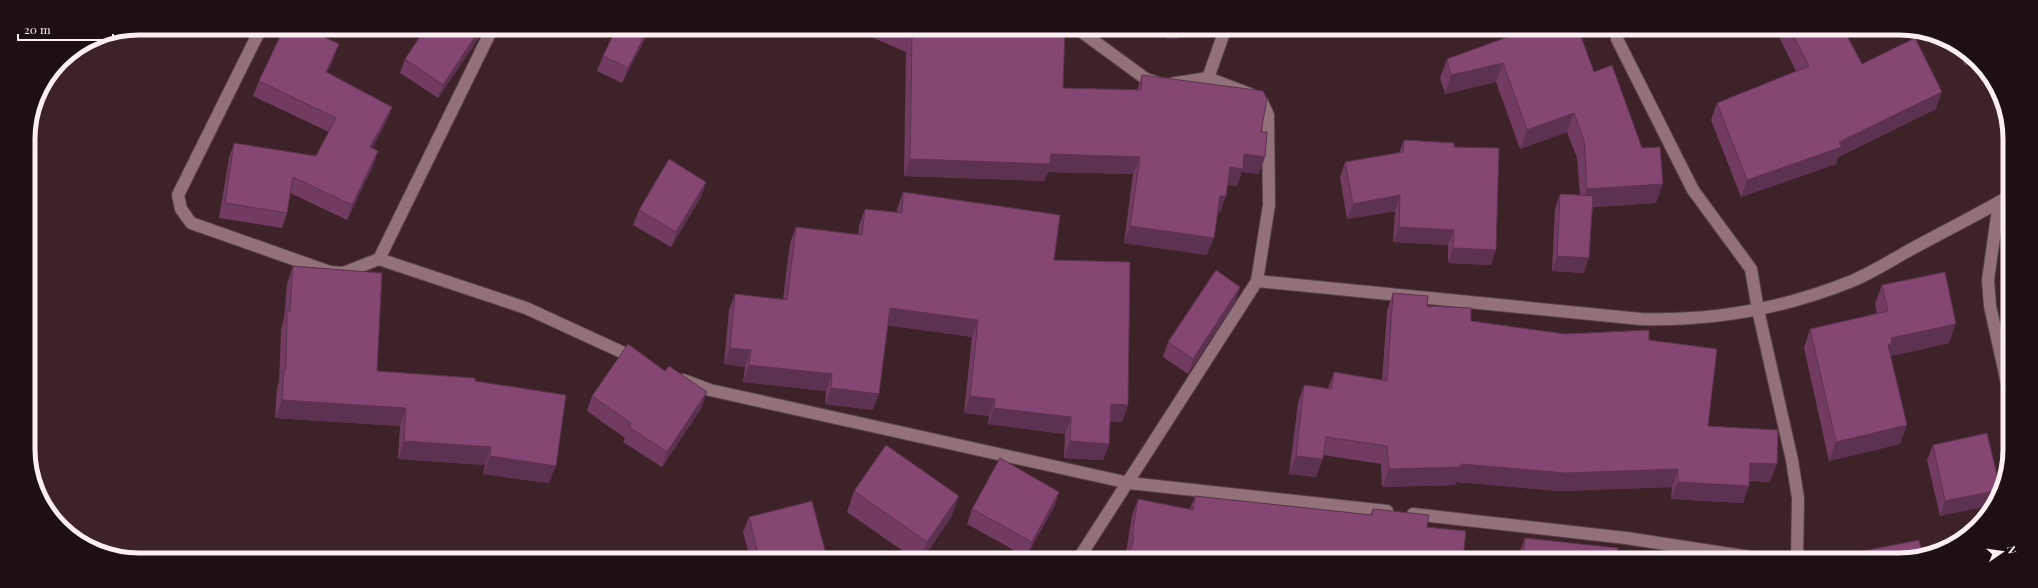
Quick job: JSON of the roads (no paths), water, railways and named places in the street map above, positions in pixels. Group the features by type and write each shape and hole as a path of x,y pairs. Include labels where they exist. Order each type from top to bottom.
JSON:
{"street":[{"path":"258,35 178,195 181,209 191,222 330,272 343,273 379,260 526,308 649,364"},
{"path":"379,260 489,35"},
{"path":"1082,553 1129,483 1257,282 1269,205 1268,115 1262,102 1250,94 1208,78 1164,85 1146,79 1086,35"},
{"path":"1208,78 1223,35"},
{"path":"1617,39 1692,190 1751,269 1758,310 1792,460 1798,498 1797,553"},
{"path":"1257,282 1641,319 1681,320 1758,310 1800,299 1853,280 2003,200"},
{"path":"2003,200 1988,280 1990,306 2003,365"},
{"path":"671,374 710,390 1129,483 1611,536 1719,553"}]}
